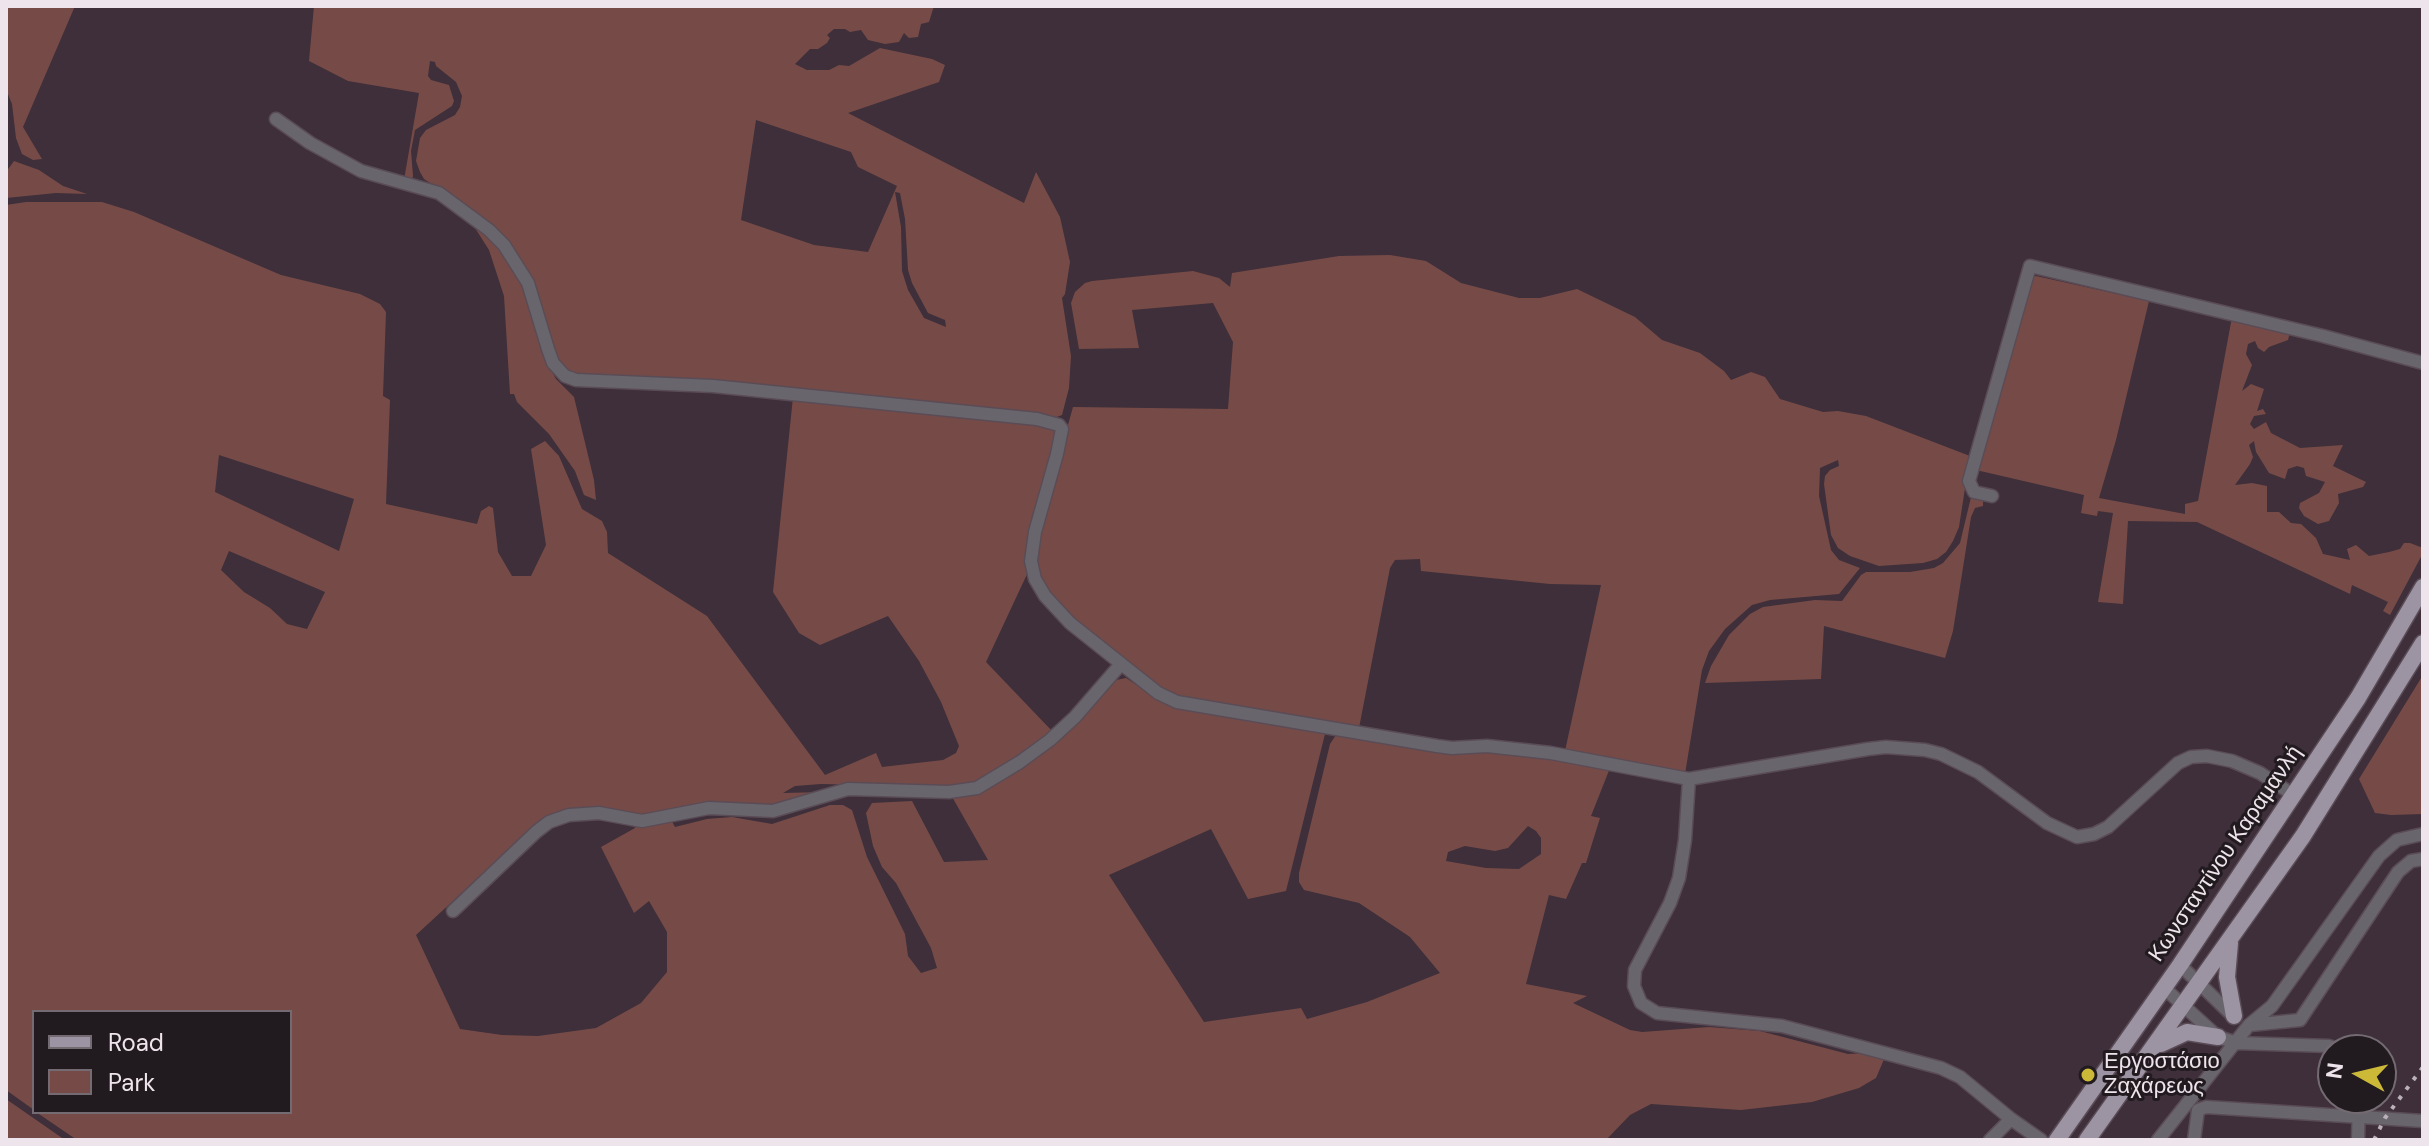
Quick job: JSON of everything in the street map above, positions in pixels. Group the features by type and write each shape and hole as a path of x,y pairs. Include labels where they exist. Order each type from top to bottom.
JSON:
{"main road":[{"name":"Κωνσταντίνου Καραμανλή","path":"2057,1140 2180,965 2358,698 2423,587"},
{"path":"2087,1140 2230,941 2333,790 2423,643"},
{"path":"2230,941 2227,977 2234,1016"},
{"path":"2153,1049 2187,1032 2218,1037"}],"street":[{"path":"276,119 310,143 361,171 439,193 489,230 504,245 528,283 553,363 565,376 576,380 713,386 1037,419 1059,425 1062,429 1057,454 1035,532 1033,570 1045,596 1070,623 1158,693 1177,702 1452,748 1487,746 1551,753 1689,779 1868,749 1925,750 1941,754 1978,772 2047,823 2077,837 2108,827 2178,763 2191,757 2207,756 2232,761 2260,773 2292,794"},
{"path":"1992,496 1974,492 1969,481 2030,266 2423,363"},
{"path":"453,911 536,832 549,822 569,815 599,813 642,821 709,808 773,811 848,789 949,792 977,788 1050,740 1075,717 1121,664"},
{"path":"1689,779 1682,867 1670,903 1635,970 1634,986 1641,1003 1657,1013 1782,1026 1925,1063 1960,1077 2041,1140"},
{"path":"2158,1140 2249,1025 2272,1006 2388,846 2405,836 2423,834"},
{"path":"2180,965 2234,1016 2249,1025 2300,1020 2398,872 2411,861 2423,859"},
{"path":"2163,987 2218,1037 2237,1043 2317,1046"},
{"path":"2194,1140 2198,1110 2206,1107 2423,1121"},
{"path":"2358,1140 2360,1114"},
{"path":"1990,1140 2011,1119"}],"green space":[{"path":"6,6 75,6 23,127 42,159 33,160 22,154 16,138 12,104 6,89"},
{"path":"314,6 934,6 929,22 921,24 918,37 909,38 904,33 899,42 885,44 868,40 861,30 850,32 834,29 827,35 830,38 827,43 818,49 810,49 795,64 807,70 829,70 839,65 849,66 880,48 932,59 945,65 939,82 848,113 1024,203 1036,172 1060,217 1070,262 1062,298 1071,356 1069,388 1062,415 1054,418 834,396 780,386 576,374 564,370 557,360 531,280 461,203 424,179 420,172 416,161 420,138 426,130 455,115 460,107 462,96 456,82 430,61 428,76 431,80 449,85 454,101 452,106 415,130 411,151 413,176 412,180 404,180 419,93 348,81 309,61","holes":["756,120 851,152 858,167 897,186 868,252 814,245 741,220","895,192 900,193 905,219 908,270 912,283 928,313 945,320 946,327 924,318 908,290 902,271 901,227"]},
{"path":"14,161 39,170 63,186 87,194 56,193 6,198 6,172"},
{"path":"26,202 102,202 134,212 281,275 360,294 380,304 386,312 383,396 390,400 386,504 477,524 481,511 489,506 493,508 498,552 512,576 531,576 546,545 531,449 545,441 559,456 582,509 602,521 607,532 608,553 707,616 825,775 876,753 882,767 943,760 956,753 959,746 941,702 919,661 888,616 820,645 799,633 773,592 793,397 835,405 1031,422 1054,429 1057,436 1029,570 986,662 1053,732 1032,749 969,787 821,784 795,786 783,793 824,792 788,805 638,816 591,807 565,810 531,829 416,935 460,1029 538,1036 596,1028 641,1003 667,972 667,932 649,901 634,913 601,847 635,828 633,823 670,818 675,827 732,817 772,824 830,805 843,805 852,810 867,857 905,934 908,956 921,973 937,968 931,948 896,883 882,867 873,846 866,813 872,803 912,801 944,862 988,860 951,795 1006,777 1028,764 1068,731 1111,681 1126,678 1146,691 1323,731 1325,734 1286,891 1248,899 1211,829 1109,875 1204,1022 1301,1008 1307,1019 1367,1002 1440,973 1410,937 1359,903 1304,890 1299,882 1330,744 1336,735 1448,754 1503,752 1610,768 1591,816 1600,818 1586,863 1582,863 1566,899 1549,895 1526,984 1587,996 1573,1003 1630,1030 1642,1032 1709,1027 1760,1031 1848,1054 1868,1053 1885,1057 1876,1078 1859,1088 1812,1102 1741,1110 1651,1104 1630,1115 1606,1140 77,1140 39,1114 292,1114 292,1010 32,1010 32,1109 6,1090 6,205","holes":["219,455 354,499 339,551 215,492","229,551 325,592 307,629 287,624 270,608 244,592 221,570","1528,826 1541,838 1541,854 1519,869 1486,868 1446,861 1448,852 1465,846 1495,851 1508,848"]},
{"path":"475,228 497,243 524,279 545,359 556,379 574,397 596,500 584,495 575,471 549,434 517,402 514,394 510,394 504,296 489,250"},
{"path":"1390,255 1426,261 1461,283 1519,298 1540,298 1577,289 1635,317 1662,340 1700,353 1731,380 1751,372 1765,377 1780,399 1823,412 1866,416 1970,456 1959,527 1953,541 1937,559 1923,563 1879,566 1850,556 1838,548 1831,535 1824,484 1830,470 1839,466 1838,460 1820,468 1819,496 1831,550 1839,560 1860,568 1839,594 1770,600 1752,605 1725,629 1709,651 1702,670 1685,774 1565,751 1601,585 1550,584 1421,571 1420,559 1395,560 1390,568 1359,728 1198,702 1166,691 1137,672 1044,589 1035,562 1037,536 1073,407 1228,409 1233,342 1213,303 1132,310 1139,348 1079,349 1071,303 1075,292 1092,281 1193,271 1219,278 1230,287 1232,273 1339,256"},
{"path":"2032,277 2149,301 2099,498 2185,514 2185,504 2198,501 2232,317 2290,332 2288,340 2264,352 2255,341 2248,344 2246,354 2252,365 2242,391 2251,384 2264,389 2257,411 2263,409 2266,414 2254,416 2250,424 2254,429 2266,422 2271,433 2300,448 2343,445 2333,466 2366,482 2363,487 2338,494 2339,503 2329,521 2318,524 2304,516 2299,508 2300,503 2319,493 2325,482 2306,476 2304,468 2297,466 2288,469 2285,479 2269,473 2256,452 2254,441 2249,445 2253,457 2250,464 2235,485 2252,483 2267,486 2267,512 2279,512 2291,523 2301,524 2316,538 2323,554 2350,560 2347,549 2356,545 2369,556 2400,549 2404,543 2423,548 2390,615 2383,611 2388,602 2352,585 2350,594 2197,522 2128,521 2123,604 2098,602 2113,513 2098,511 2097,516 2081,513 2084,495 1976,470"},
{"path":"1972,493 1983,498 1983,506 1975,508 1971,517 1953,631 1945,658 1824,626 1821,679 1705,683 1729,635 1750,614 1763,607 1815,600 1842,601 1866,572 1910,572 1934,568 1943,563 1960,543"},
{"path":"2423,675 2423,814 2375,813 2359,779"},
{"path":"6,1099 65,1140 6,1140"}],"railway":[{"path":"2374,1140 2385,1118 2423,1067"}],"place":[{"name":"Εργοστάσιο Ζαχάρεως","path":"2088,1075"}]}
